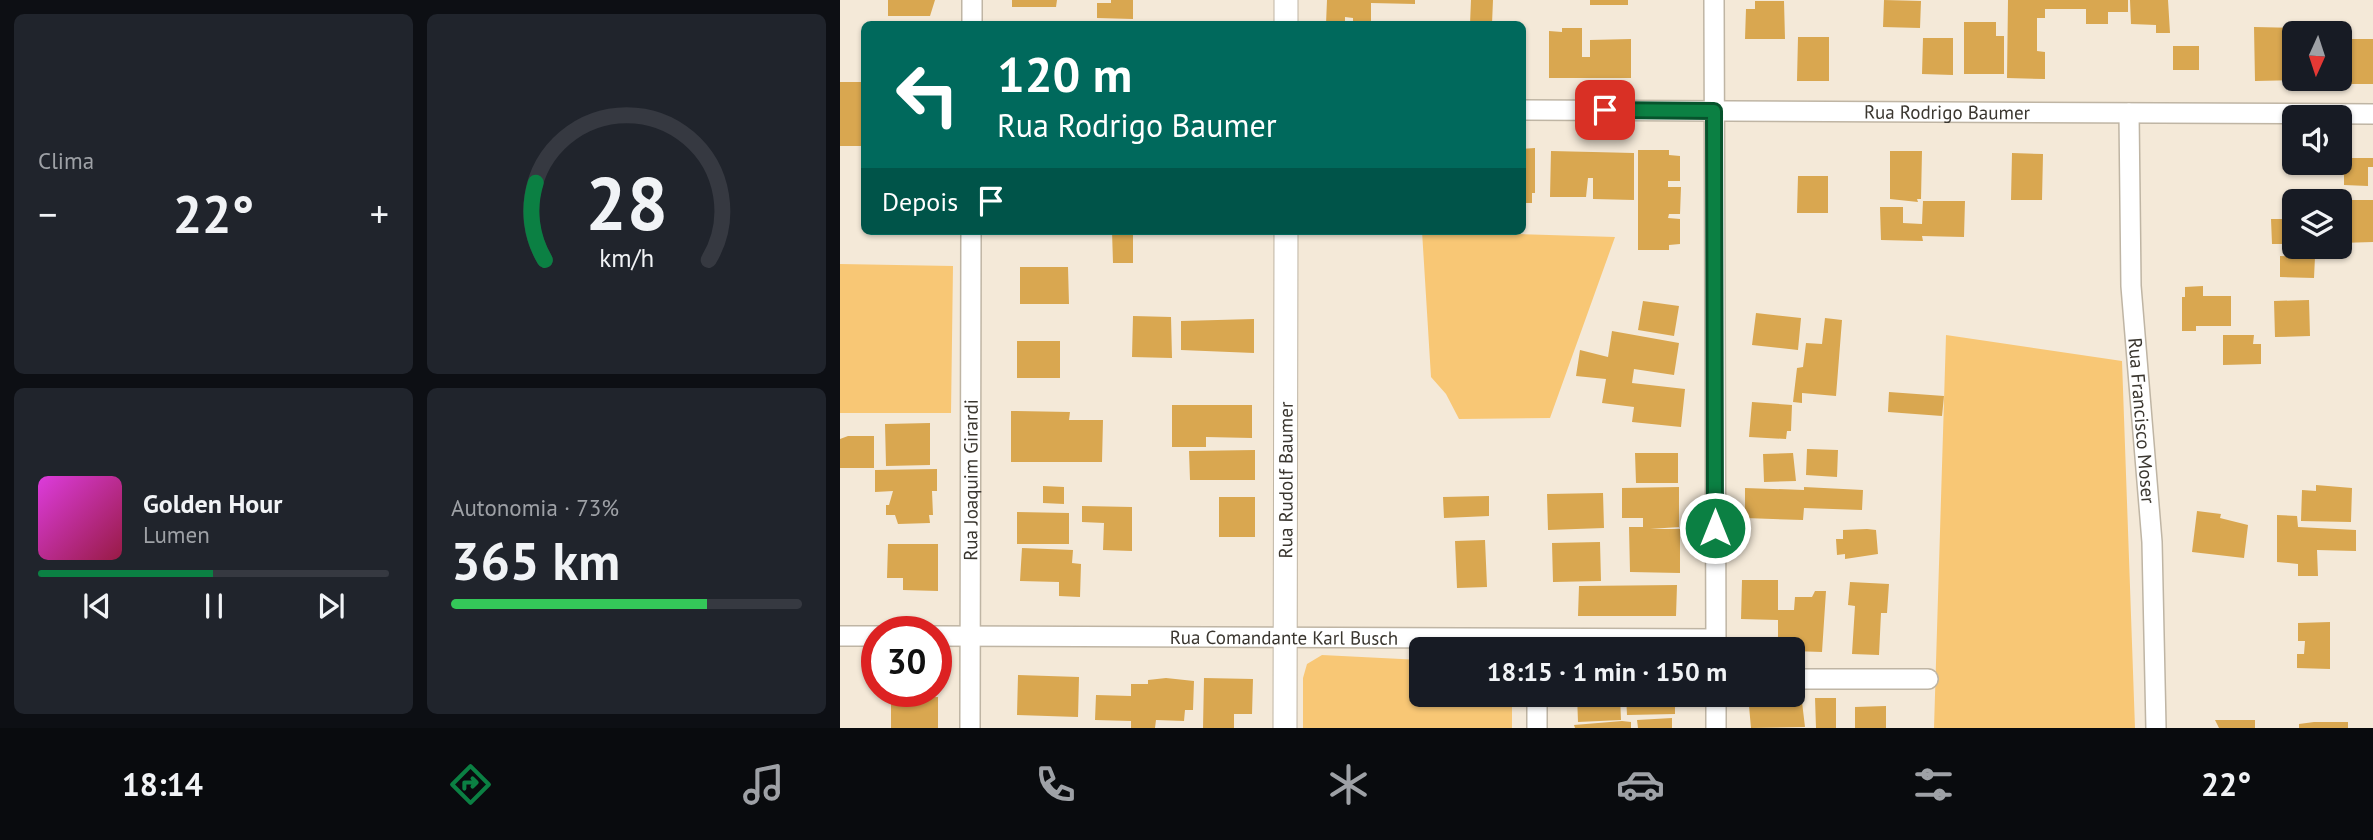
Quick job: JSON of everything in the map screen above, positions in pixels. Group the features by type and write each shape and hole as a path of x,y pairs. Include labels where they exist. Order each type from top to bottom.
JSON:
{"street":[{"path":"972,0 972,21"},
{"path":"1286,0 1286,21"},
{"path":"1714,0 1716,637"},
{"name":"Rua Rodrigo Baumer","path":"1526,110 2373,114"},
{"name":"Rua Francisco Moser","path":"2129,113 2131,286 2152,542 2156,728"},
{"name":"Rua Joaquim Girardi","path":"970,728 971,235"},
{"name":"Rua Rudolf Baumer","path":"1285,728 1286,235"},
{"path":"840,636 861,636"},
{"name":"Rua Comandante Karl Busch","path":"952,636 1285,637 1409,640"},
{"path":"1805,679 1928,679"},
{"path":"1537,707 1537,728"},
{"path":"1716,707 1716,728"}],"shaded area":[{"path":"1422,235 1615,237 1550,418 1459,419 1446,394 1431,377"},
{"path":"840,264 953,266 951,413 840,413"},
{"path":"1946,335 2122,361 2135,728 1934,728"},
{"path":"1322,655 1409,659 1409,707 1512,707 1512,728 1303,728 1303,678 1307,664"}],"building":[{"path":"888,0 935,0 930,16 888,16"},
{"path":"1012,0 1057,0 1056,7 1012,7"},
{"path":"1111,0 1133,0 1133,19 1097,18 1097,3 1111,3"},
{"path":"1327,0 1415,0 1415,4 1371,3 1371,21 1353,21 1353,18 1345,17 1345,21 1326,21"},
{"path":"1471,0 1493,0 1492,21 1470,21"},
{"path":"1590,0 1628,0 1628,5 1590,5"},
{"path":"1884,0 1921,1 1920,28 1883,27"},
{"path":"2008,0 2128,0 2128,12 2108,12 2108,24 2086,24 2086,9 2045,9 2045,18 2037,18 2037,51 2045,52 2045,79 2007,78"},
{"path":"2130,0 2168,0 2170,33 2156,33 2156,25 2131,24"},
{"path":"1755,1 1784,1 1785,39 1745,39 1746,9 1755,9"},
{"path":"1964,22 1996,22 1996,36 2004,36 2004,74 1964,74"},
{"path":"2254,27 2282,28 2282,80 2255,81"},
{"path":"1562,28 1582,28 1582,57 1590,57 1590,40 1631,39 1631,78 1549,78 1549,31 1562,32"},
{"path":"1798,37 1829,37 1829,81 1797,81"},
{"path":"1923,38 1953,38 1953,75 1922,74"},
{"path":"2352,39 2373,39 2373,84 2352,84"},
{"path":"2173,46 2199,46 2199,70 2173,70"},
{"path":"840,82 861,82 861,146 840,146"},
{"path":"1535,148 1535,193 1532,193 1532,203 1526,203 1526,149"},
{"path":"1638,150 1669,150 1669,155 1680,156 1680,181 1668,181 1668,187 1681,187 1680,214 1669,214 1668,218 1680,219 1680,244 1669,245 1669,250 1638,250"},
{"path":"1551,151 1634,153 1634,200 1593,199 1593,178 1588,178 1586,197 1550,197"},
{"path":"1890,151 1922,151 1921,199 1917,199 1918,202 1890,199"},
{"path":"2012,153 2043,154 2042,200 2011,200"},
{"path":"2352,158 2373,158 2373,167 2368,167 2368,186 2344,185 2344,175 2352,175"},
{"path":"1798,176 1828,176 1828,213 1797,213"},
{"path":"2352,200 2373,200 2373,242 2352,243"},
{"path":"1923,201 1965,201 1964,237 1922,236 1923,241 1881,240 1880,207 1903,207 1903,223 1922,224"},
{"path":"2271,219 2282,219 2282,244 2272,244"},
{"path":"1112,235 1133,235 1133,263 1113,263"},
{"path":"2280,256 2282,259 2315,259 2314,278 2280,277"},
{"path":"1020,267 1068,267 1069,304 1020,304"},
{"path":"2203,286 2203,296 2231,296 2231,326 2196,326 2196,331 2182,331 2182,297 2185,297 2185,287"},
{"path":"2309,300 2310,336 2275,337 2274,301"},
{"path":"1643,301 1679,306 1674,336 1638,330"},
{"path":"1756,313 1801,318 1798,350 1752,345"},
{"path":"1133,316 1171,317 1172,358 1132,357"},
{"path":"1825,318 1842,320 1836,396 1802,393 1802,403 1793,402 1797,368 1803,367 1806,343 1822,344"},
{"path":"1254,319 1254,353 1181,350 1181,321"},
{"path":"1612,331 1679,343 1674,375 1634,369 1632,383 1685,389 1681,427 1632,422 1634,407 1602,403 1606,379 1576,376 1580,350 1608,357"},
{"path":"2223,335 2254,335 2253,344 2261,344 2261,364 2223,365"},
{"path":"1017,341 1060,341 1060,378 1017,378"},
{"path":"1889,392 1944,396 1942,416 1888,412"},
{"path":"1752,402 1792,405 1791,431 1787,431 1786,439 1749,437"},
{"path":"1172,405 1252,405 1252,438 1206,437 1206,447 1172,447"},
{"path":"1011,411 1070,412 1069,420 1103,420 1102,462 1011,462"},
{"path":"930,423 930,465 886,466 885,424"},
{"path":"848,436 874,436 874,468 840,468 840,439"},
{"path":"1807,449 1838,450 1837,477 1806,475"},
{"path":"1255,450 1255,480 1190,480 1189,451"},
{"path":"1635,453 1678,453 1678,483 1636,483"},
{"path":"1793,453 1796,481 1764,482 1763,454"},
{"path":"937,469 937,491 932,491 933,515 929,515 930,523 898,524 895,515 886,515 886,505 889,505 893,491 875,492 875,470"},
{"path":"2316,485 2352,488 2351,522 2301,521 2302,490 2316,491"},
{"path":"1043,486 1064,487 1064,504 1043,503"},
{"path":"1679,487 1679,527 1650,529 1680,529 1680,573 1630,572 1629,527 1643,527 1643,518 1622,518 1622,488"},
{"path":"1804,487 1863,490 1862,510 1804,508 1803,520 1745,518 1745,488 1804,490"},
{"path":"1603,493 1604,528 1548,530 1547,494"},
{"path":"1489,496 1489,516 1444,518 1443,497"},
{"path":"1219,497 1255,497 1255,537 1219,537"},
{"path":"1082,506 1132,507 1132,551 1103,550 1104,523 1082,522"},
{"path":"2197,511 2221,514 2220,518 2248,525 2244,558 2192,552"},
{"path":"1017,512 1069,513 1069,544 1017,544"},
{"path":"2277,515 2297,516 2298,527 2356,530 2356,551 2317,550 2318,576 2298,576 2298,564 2277,562"},
{"path":"1843,530 1876,530 1878,554 1845,559 1845,554 1837,555 1836,539 1843,539"},
{"path":"1485,540 1487,587 1457,588 1455,541"},
{"path":"1600,542 1601,581 1553,582 1552,543"},
{"path":"888,544 938,544 938,591 903,590 903,578 887,578"},
{"path":"1022,548 1073,550 1072,563 1081,564 1080,597 1059,596 1059,582 1020,581"},
{"path":"1742,580 1778,580 1778,610 1794,610 1795,597 1812,597 1815,591 1826,591 1822,652 1805,651 1805,637 1778,637 1778,620 1741,619"},
{"path":"1850,582 1889,584 1887,613 1881,613 1879,655 1852,654 1855,606 1848,605"},
{"path":"1677,585 1676,616 1578,616 1579,586"},
{"path":"2330,622 2330,669 2297,668 2297,654 2304,654 2305,641 2298,641 2298,623"},
{"path":"1018,675 1079,677 1078,717 1017,715"},
{"path":"1166,678 1194,681 1193,710 1185,710 1184,721 1156,720 1155,728 1131,728 1131,721 1095,720 1096,695 1131,696 1131,684 1148,684 1148,680"},
{"path":"1204,678 1253,679 1252,714 1234,714 1234,728 1203,728"},
{"path":"1815,698 1836,698 1836,728 1816,728"},
{"path":"1886,706 1886,728 1855,728 1855,707"},
{"path":"891,707 938,707 938,728 891,728"},
{"path":"1577,707 1620,707 1621,720 1578,722"},
{"path":"1627,707 1675,707 1675,714 1627,715"},
{"path":"1749,707 1803,707 1805,727 1751,728"},
{"path":"1672,718 1672,728 1638,728 1637,720"},
{"path":"2215,720 2255,720 2255,728 2219,728"},
{"path":"1631,722 1631,728 1575,728 1574,725"},
{"path":"2348,722 2348,728 2299,728 2299,724"}],"route":[{"path":"1605,110 1714,111 1715,528"}]}
